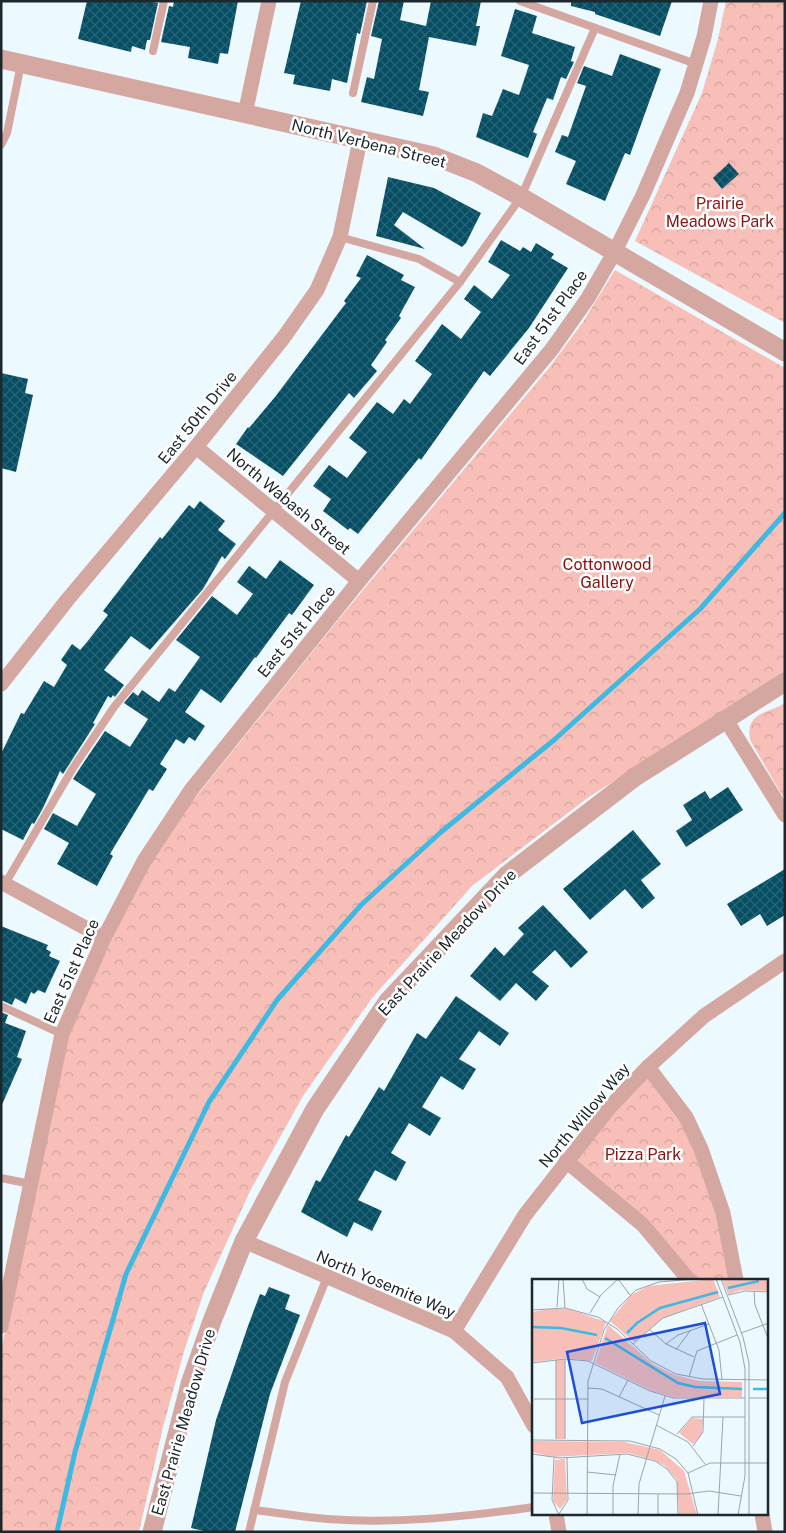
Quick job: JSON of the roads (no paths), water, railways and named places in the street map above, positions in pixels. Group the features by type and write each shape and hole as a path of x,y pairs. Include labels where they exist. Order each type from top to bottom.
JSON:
{"street":[{"path":"245,114 269,1"},
{"name":"East 51st Place","path":"1,1326 62,1034 104,938 144,861 191,790 359,581 552,349 588,298 614,253 683,101 696,64 711,1"},
{"name":"North Verbena Street","path":"1,59 434,156 477,173 521,197 785,352"},
{"name":"East 50th Drive","path":"1,684 68,599 196,447 284,338 317,290 340,237 360,140"},
{"name":"North Wabash Street","path":"196,447 359,581"},
{"name":"East Prairie Meadow Drive","path":"152,1532 190,1384 212,1321 244,1241 315,1109 388,1001 507,875 635,777 785,682"},
{"path":"726,720 785,814"},
{"path":"3,883 104,938"},
{"name":"North Willow Way","path":"454,1331 525,1215 609,1108 648,1067 704,1016 785,961"},
{"path":"648,1067 686,1117 701,1149 722,1213 736,1279"},
{"path":"566,1161 643,1224 688,1279"},
{"name":"North Yosemite Way","path":"244,1241 454,1331 507,1377 532,1422"},
{"path":"556,1516 559,1532"},
{"path":"762,1516 765,1532"}],"lane":[{"path":"153,51 164,1"},
{"path":"353,93 373,1"},
{"path":"520,1 696,64"},
{"path":"3,883 73,768 114,708 460,282 521,197 595,28"},
{"path":"1,145 7,134 5,117 21,64"},
{"path":"340,237 420,259 460,282"},
{"path":"1,1006 62,1034"},
{"path":"1,1178 31,1184"},
{"path":"249,1532 285,1382 327,1277"},
{"path":"254,1510 327,1519 405,1520 481,1515 532,1507"}],"waterway":[{"path":"57,1532 75,1452 126,1274 209,1102 277,1000 361,905 441,832 554,740 700,609 785,513"}],"park label":[{"name":"Prairie Meadows Park","path":"720,212"},
{"name":"Cottonwood Gallery","path":"607,573"},
{"name":"Pizza Park","path":"643,1154"}]}
